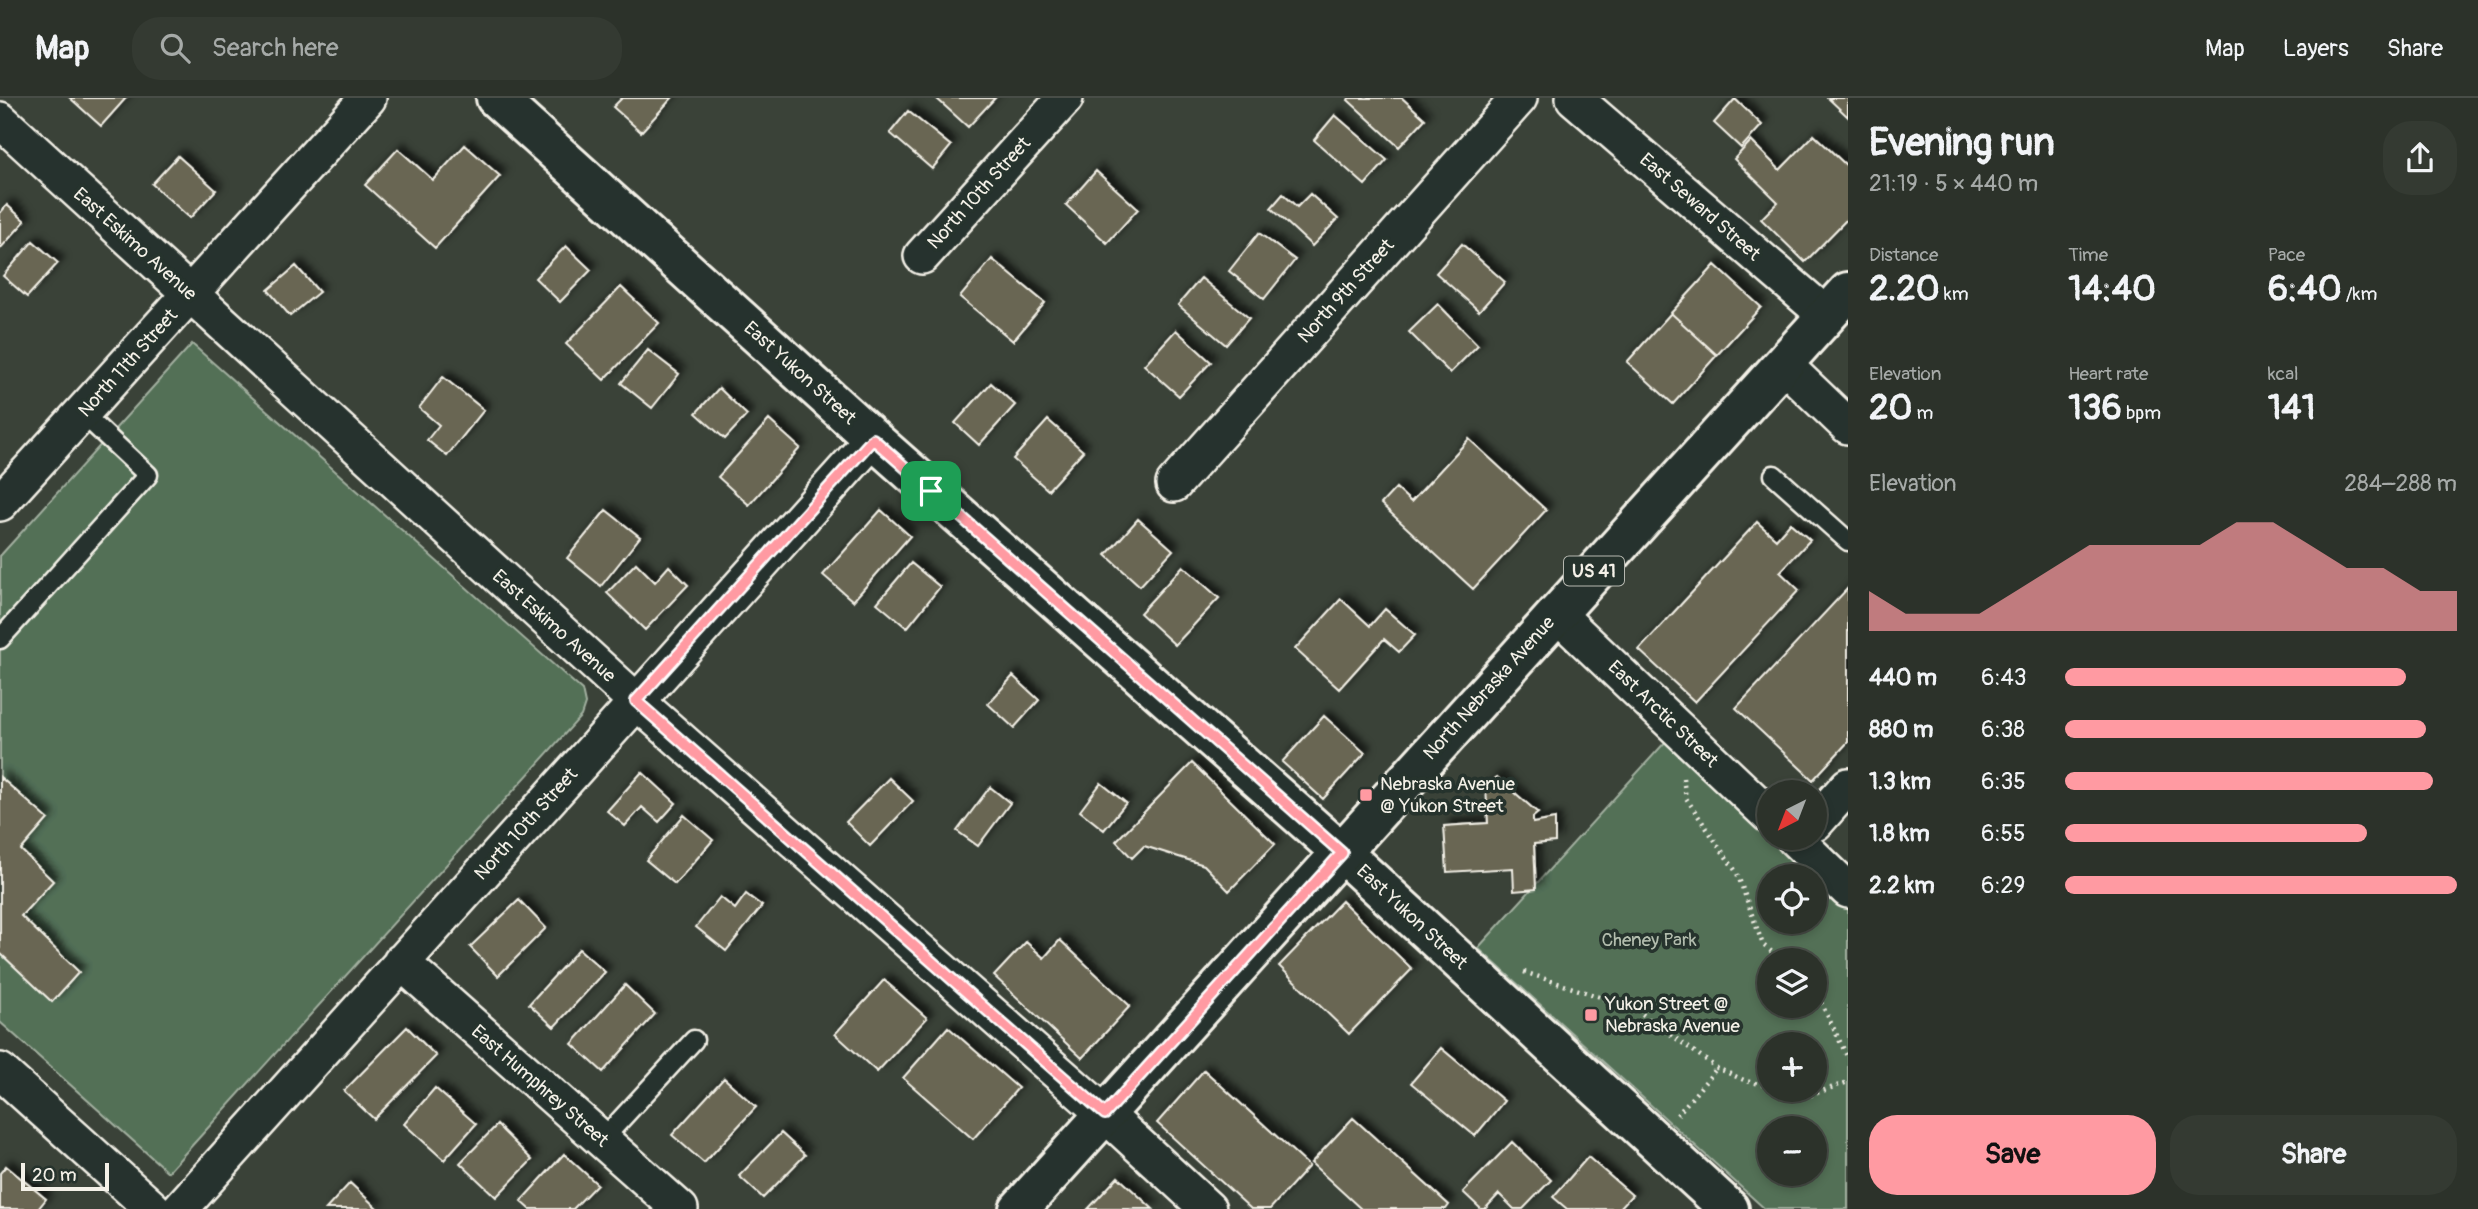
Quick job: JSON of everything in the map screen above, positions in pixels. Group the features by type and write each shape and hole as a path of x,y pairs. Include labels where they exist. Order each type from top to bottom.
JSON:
{"street":[{"name":"North 11th Street","path":"0,503 368,98"},
{"name":"East Yukon Street","path":"496,98 873,439 1342,853 1729,1209"},
{"name":"North 10th Street","path":"922,256 1065,98"},
{"name":"North 9th Street","path":"1174,484 1519,98"},
{"name":"East Seward Street","path":"1574,98 1837,304"},
{"name":"East Eskimo Avenue","path":"0,120 636,701 1105,1114 1208,1209"},
{"name":"North Nebraska Avenue","path":"1019,1209 1837,304"},
{"path":"1783,364 1848,426"},
{"name":"North 10th Street","path":"180,1209 873,439"},
{"name":"East Arctic Street","path":"1556,612 1757,804"},
{"path":"1827,808 1848,786"},
{"path":"1815,850 1848,890"},
{"name":"East Humphrey Street","path":"401,962 680,1209"},
{"path":"0,1071 153,1209"}],"lane":[{"path":"0,639 148,475 82,413"},
{"path":"1774,475 1848,541"},
{"path":"602,1140 694,1040"}],"path":[{"path":"1678,728 1686,798 1737,873 1763,945 1767,948"},
{"path":"1517,968 1552,983 1634,1008 1717,1068 1757,1083"},
{"path":"1827,1015 1848,1058"},
{"path":"1669,1124 1717,1068"},
{"path":"1827,1089 1848,1082"}],"green space":[{"path":"192,344 582,690 585,704 581,716 168,1172 0,1022 0,556"},
{"name":"Cheney Park","path":"1678,728 1757,804 1757,850 1806,850 1821,864 1757,864 1757,934 1827,934 1827,870 1848,890 1848,1209 1765,1209 1478,948"}],"building":[{"path":"70,98 126,98 101,126"},
{"path":"622,98 672,98 641,132 613,107"},
{"path":"936,98 995,98 968,127"},
{"path":"1402,98 1425,119 1399,147 1348,100"},
{"path":"1828,98 1848,98 1848,117"},
{"path":"1735,99 1762,125 1741,148 1714,123"},
{"path":"908,111 951,146 932,169 890,133"},
{"path":"1335,115 1387,160 1365,185 1314,140"},
{"path":"1814,135 1848,167 1848,218 1805,262 1761,219 1778,202 1734,159 1751,141 1780,170"},
{"path":"465,145 500,176 435,248 365,185 398,149 433,180"},
{"path":"178,156 216,190 190,218 152,184"},
{"path":"1096,171 1138,209 1107,243 1066,205"},
{"path":"1283,194 1297,207 1310,194 1338,219 1312,246 1271,208"},
{"path":"7,205 25,221 0,249 0,213"},
{"path":"1259,233 1295,260 1264,299 1229,271"},
{"path":"33,241 58,263 27,297 3,276"},
{"path":"1462,244 1505,282 1479,311 1436,273"},
{"path":"566,246 591,270 560,302 535,278"},
{"path":"992,259 1045,303 1013,341 960,297"},
{"path":"1715,265 1761,307 1717,355 1671,313"},
{"path":"296,266 319,292 290,316 268,290"},
{"path":"1201,278 1249,318 1226,345 1178,305"},
{"path":"621,287 659,323 604,380 566,344"},
{"path":"1438,304 1478,345 1450,373 1409,332"},
{"path":"1671,313 1717,355 1673,404 1627,362"},
{"path":"1176,330 1211,362 1179,396 1144,365"},
{"path":"648,350 679,374 652,408 621,383"},
{"path":"443,377 484,410 447,456 427,440 439,425 419,408"},
{"path":"991,383 1015,405 979,445 955,423"},
{"path":"719,388 747,415 725,439 696,413"},
{"path":"769,420 800,448 749,505 718,477"},
{"path":"1048,420 1083,451 1048,490 1013,459"},
{"path":"1469,439 1546,510 1473,589 1381,504 1396,488 1411,502"},
{"path":"606,510 640,537 601,586 567,558"},
{"path":"881,510 910,536 853,601 823,575"},
{"path":"1138,519 1173,550 1140,586 1106,555"},
{"path":"1757,522 1776,539 1790,523 1810,540 1780,572 1799,590 1695,702 1639,650"},
{"path":"636,563 655,582 669,566 688,585 645,630 607,593"},
{"path":"911,563 940,587 907,628 877,603"},
{"path":"1183,566 1219,598 1175,645 1140,613"},
{"path":"1848,588 1848,742 1813,780 1736,708"},
{"path":"1341,599 1370,626 1385,609 1415,635 1399,652 1384,639 1339,689 1295,649"},
{"path":"1013,676 1039,700 1014,728 988,704"},
{"path":"1324,716 1365,753 1323,799 1282,762"},
{"path":"1192,763 1275,844 1229,891 1204,865 1144,846 1132,858 1116,841"},
{"path":"642,772 676,803 659,822 642,807 625,826 607,811"},
{"path":"0,777 48,819 21,850 53,881 21,916 79,972 52,1002 0,953"},
{"path":"1497,777 1538,813 1533,817 1533,823 1555,819 1555,842 1534,844 1536,889 1514,891 1513,868 1447,872 1444,826 1488,823 1486,786"},
{"path":"889,778 913,801 870,846 846,822"},
{"path":"1101,783 1126,803 1104,830 1080,811"},
{"path":"990,787 1010,803 978,846 957,831"},
{"path":"684,815 713,840 675,884 646,860"},
{"path":"746,894 762,906 726,951 696,927 720,897 735,909"},
{"path":"519,900 546,928 498,976 470,947"},
{"path":"1342,901 1412,969 1349,1034 1279,966"},
{"path":"1060,940 1130,1006 1082,1058 994,976 1026,942 1044,958"},
{"path":"579,949 605,972 554,1027 529,1004"},
{"path":"884,980 927,1018 877,1072 835,1034"},
{"path":"625,985 655,1014 603,1072 572,1044"},
{"path":"407,1027 436,1056 374,1119 344,1091"},
{"path":"948,1027 1018,1088 973,1139 903,1078"},
{"path":"1441,1048 1504,1101 1475,1136 1411,1083"},
{"path":"1204,1070 1309,1166 1270,1209 1251,1209 1157,1123"},
{"path":"724,1078 756,1107 704,1163 672,1135"},
{"path":"435,1088 476,1124 444,1160 404,1124"},
{"path":"1353,1118 1449,1205 1446,1209 1361,1209 1311,1163"},
{"path":"497,1125 532,1160 496,1197 460,1163"},
{"path":"781,1133 805,1155 763,1198 739,1176"},
{"path":"1512,1142 1551,1180 1523,1209 1514,1209 1499,1194 1485,1209 1481,1209 1463,1192"},
{"path":"564,1154 597,1184 573,1209 530,1209 521,1201"},
{"path":"1588,1157 1632,1195 1619,1209 1567,1209 1553,1197"},
{"path":"6,1166 46,1199 38,1209 0,1209 0,1173"},
{"path":"1118,1177 1153,1209 1088,1209"},
{"path":"350,1183 378,1209 326,1209"}],"place":[{"name":"Nebraska Avenue @ Yukon Street","path":"1366,795"},
{"name":"Yukon Street @ Nebraska Avenue","path":"1591,1015"}],"route":[{"path":"873,439 931,491 1342,853 1105,1114 636,701 873,439"}]}
